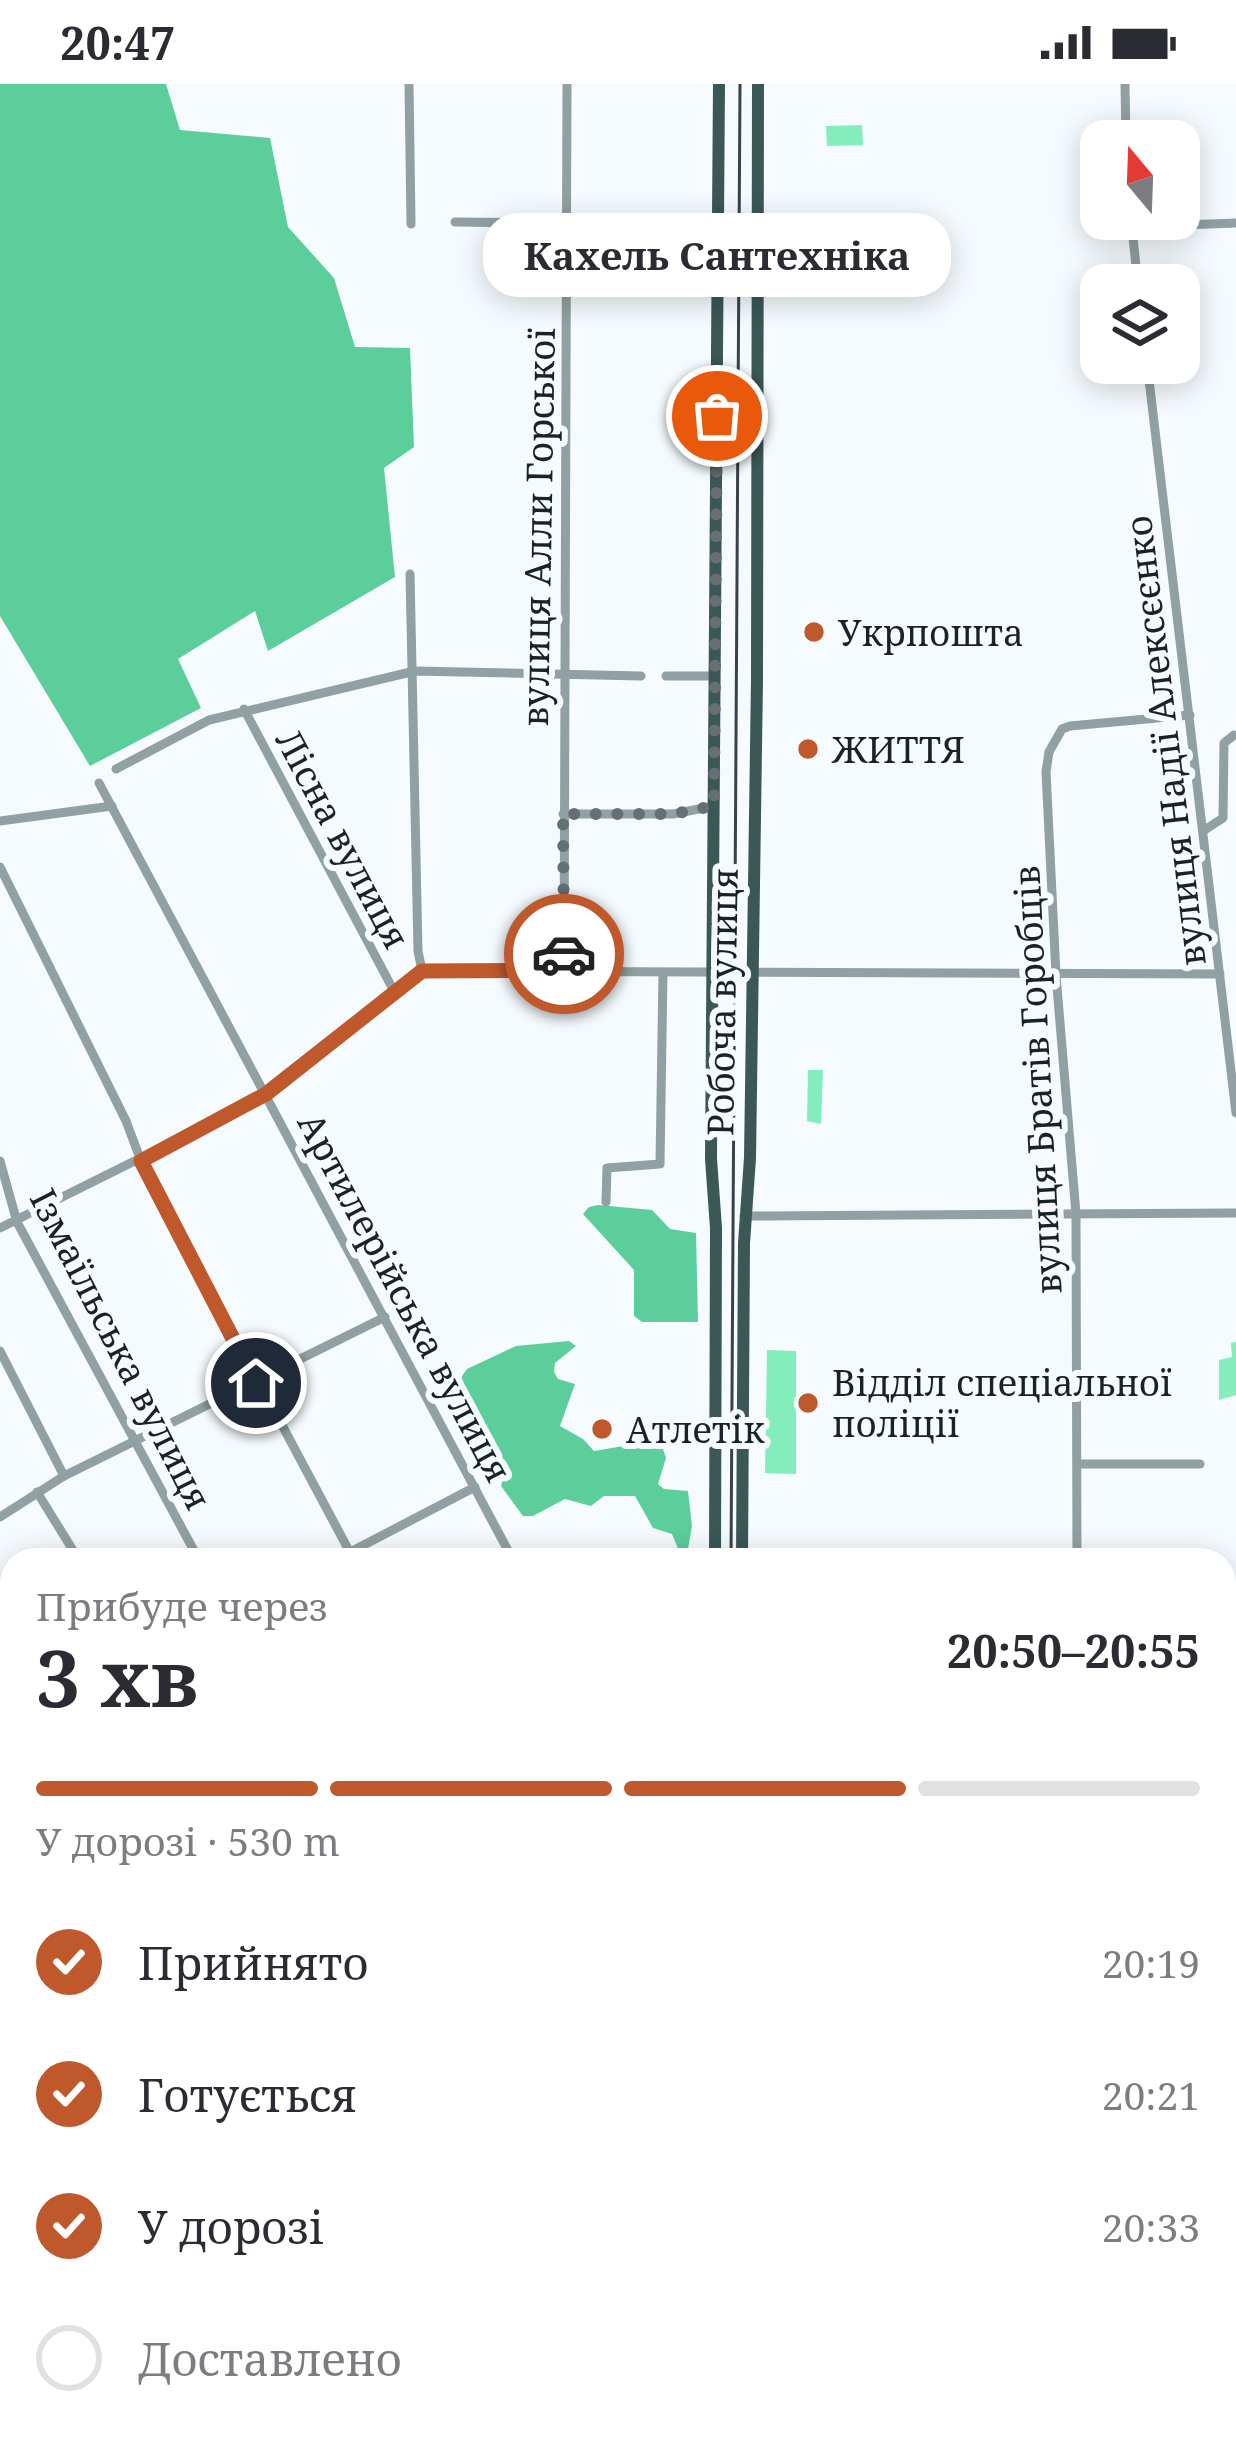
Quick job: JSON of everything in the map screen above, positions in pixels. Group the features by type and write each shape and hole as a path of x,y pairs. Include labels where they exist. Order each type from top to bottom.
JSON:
{"main road":[{"name":"Робоча вулиця","path":"715,1548 716,1228 711,1159 720,974 714,806 719,84"},
{"name":"Робоча вулиця","path":"742,1548 744,1216 750,1158 753,974 758,84"}],"street":[{"path":"408,84 411,224"},
{"name":"вулиця Алли Горської","path":"564,970 568,84"},
{"path":"1125,84 1126,120"},
{"path":"455,222 719,225"},
{"path":"1200,223 1236,223"},
{"name":"вулиця Надії Алексєєнко","path":"1150,384 1236,1113"},
{"path":"410,574 422,971"},
{"path":"116,769 208,720 415,671 641,676"},
{"path":"666,676 714,676"},
{"name":"Лісна вулиця","path":"244,710 394,993"},
{"name":"вулиця Братів Горобців","path":"1077,1548 1076,1214 1056,975 1046,772 1062,729 1190,715"},
{"path":"1203,831 1223,818 1221,756 1224,742 1235,734"},
{"name":"Артилерійська вулиця","path":"99,782 506,1548"},
{"path":"0,821 112,806"},
{"path":"563,814 673,814 714,806"},
{"path":"0,867 141,1161 348,1548"},
{"path":"0,1228 266,1094 422,971 1220,974"},
{"path":"606,1202 608,1168 659,1165 663,973"},
{"name":"Ізмаїльська вулиця","path":"0,1161 17,1222 192,1548"},
{"path":"744,1216 1236,1214"},
{"path":"0,1516 64,1476 385,1317"},
{"path":"0,1351 64,1476"},
{"path":"1078,1464 1200,1464"},
{"path":"366,1548 475,1487"},
{"path":"37,1492 72,1548"}],"green space":[{"path":"0,84 166,84 180,130 270,138 288,227 334,278 355,347 410,348 414,447 384,468 395,577 268,651 255,611 178,659 201,708 90,766 0,616"},
{"path":"862,125 863,145 827,146 826,126"},
{"path":"854,232 874,232 874,263 854,263"},
{"path":"808,1070 823,1070 821,1124 807,1121"},
{"path":"598,1205 652,1210 670,1229 696,1233 698,1322 642,1322 634,1316 634,1270 583,1214"},
{"path":"569,1341 576,1346 555,1363 558,1379 575,1384 560,1426 594,1451 647,1442 663,1449 666,1458 658,1484 688,1491 692,1526 688,1548 678,1548 672,1534 653,1528 635,1496 604,1496 591,1506 565,1499 533,1516 523,1516 501,1486 506,1468 503,1460 470,1439 458,1405 467,1369 516,1346"},
{"path":"1236,1342 1236,1395 1219,1400 1219,1360 1232,1357 1231,1343"},
{"path":"767,1350 796,1351 796,1474 765,1473"}],"tram line":[{"path":"731,1548 740,84"}],"way so far":[{"path":"564,954 563,814 673,814 714,806 717,416"}],"place":[{"name":"Кахель Сантехніка","path":"717,416"},
{"name":"Укрпошта","path":"814,632"},
{"name":"ЖИТТЯ","path":"808,749"},
{"name":"Відділ спеціальної поліції","path":"808,1403"},
{"name":"Атлетік","path":"602,1429"}],"route":[{"path":"256,1383 141,1161 266,1094 422,971 564,970 564,954"}]}
